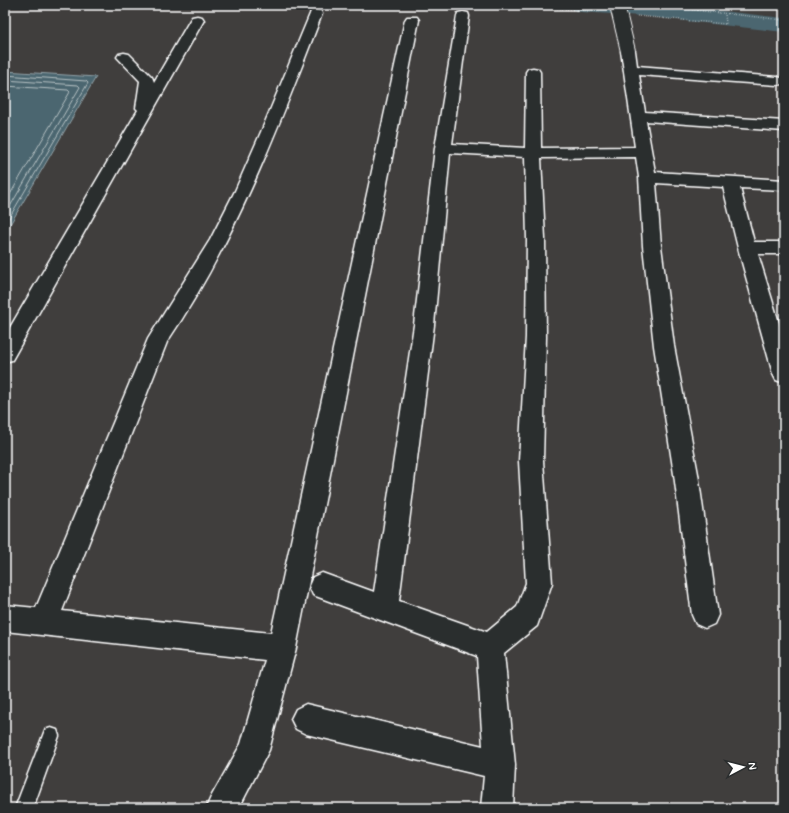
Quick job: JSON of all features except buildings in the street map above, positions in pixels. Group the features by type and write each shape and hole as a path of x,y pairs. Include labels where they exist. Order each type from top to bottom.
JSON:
{"street":[{"path":"617,5 632,70 644,152 652,246 664,346 686,474 706,615"},
{"path":"385,609 424,325 443,148 462,9"},
{"path":"44,622 158,340 219,240 243,191 269,132 316,14"},
{"path":"5,354 198,20"},
{"path":"222,808 254,750 282,648 412,20"},
{"path":"124,57 147,80 144,114"},
{"path":"632,70 777,81"},
{"path":"490,647 527,616 539,583 531,462 536,337 533,72"},
{"path":"638,116 784,126"},
{"path":"443,148 533,153 644,152"},
{"path":"647,177 784,184"},
{"path":"730,181 747,248 776,317 784,374"},
{"path":"747,248 784,248"},
{"path":"322,586 490,647"},
{"path":"5,618 282,648"},
{"path":"490,647 500,766 497,808"},
{"path":"306,719 500,766"}],"lane":[{"path":"24,808 51,736"}],"path":[{"path":"439,5 462,9 555,8 602,12"},
{"path":"650,5 784,20"},
{"path":"633,15 726,24 725,14"}],"water":[{"path":"5,71 96,77 5,233"}],"waterway":[{"path":"581,5 641,9 784,25"}]}
